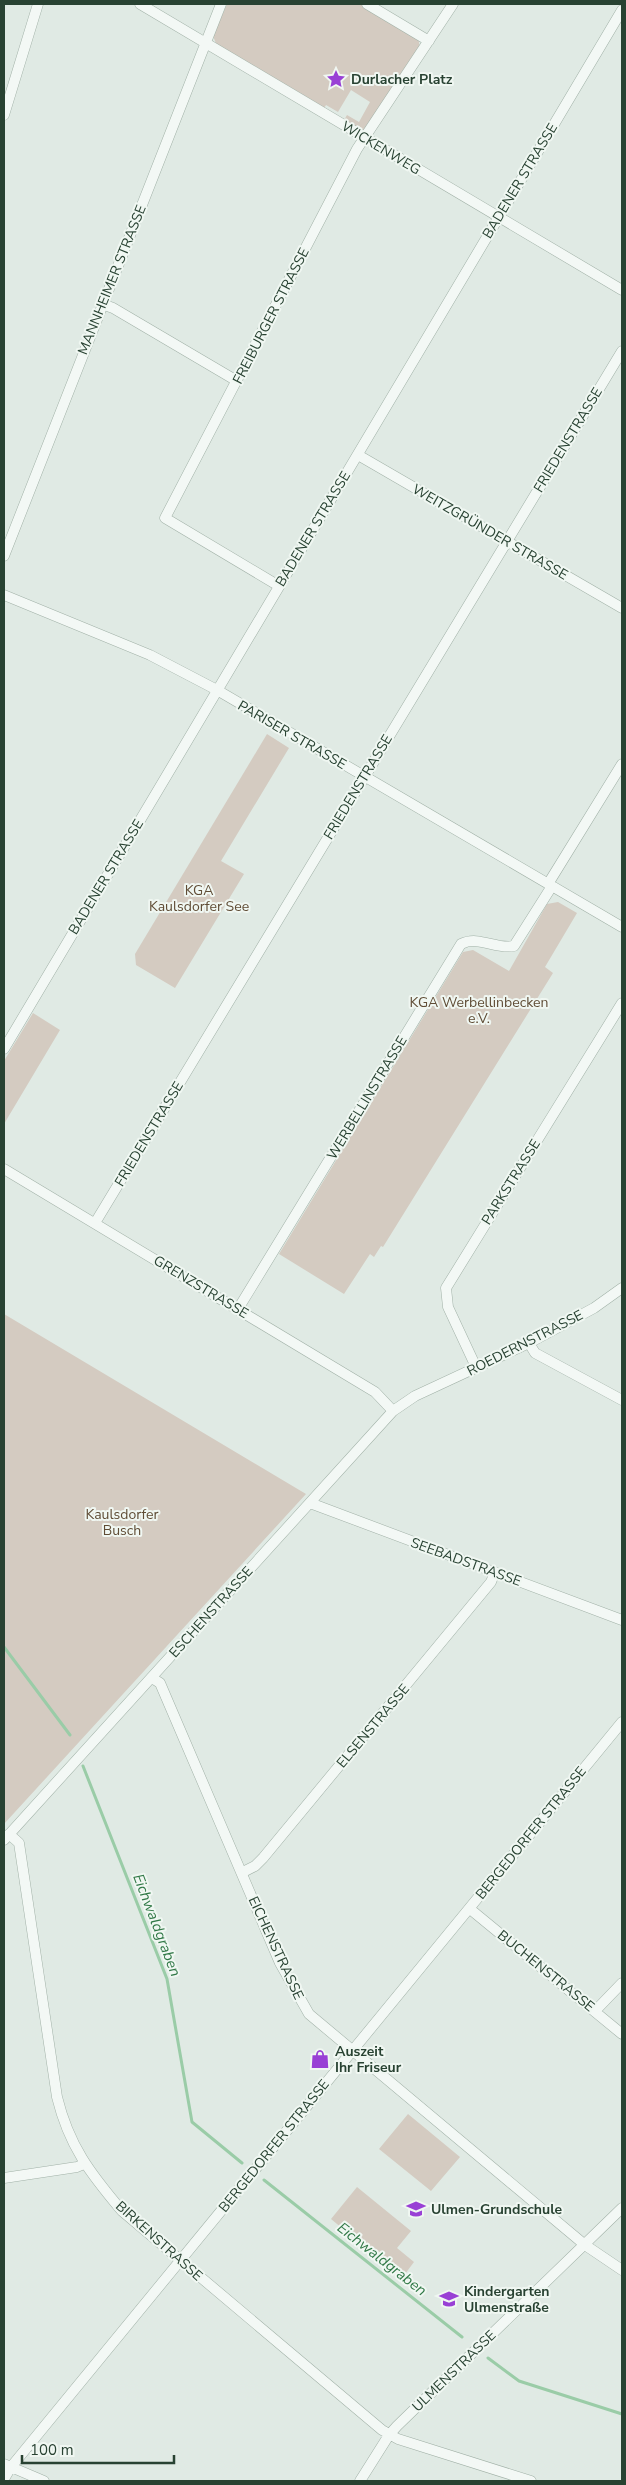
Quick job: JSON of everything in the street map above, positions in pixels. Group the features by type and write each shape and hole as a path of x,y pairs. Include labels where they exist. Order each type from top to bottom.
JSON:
{"street":[{"path":"4,114 38,4"},
{"name":"WICKENWEG","path":"140,4 622,290"},
{"name":"MANNHEIMER STRASSE","path":"4,556 221,4"},
{"path":"367,4 429,41"},
{"name":"FREIBURGER STRASSE","path":"279,586 165,518 358,149 453,4"},
{"name":"BADENER STRASSE","path":"4,1049 622,10"},
{"path":"102,304 113,308 237,381"},
{"name":"FRIEDENSTRASSE","path":"95,1223 622,351"},
{"name":"WEITZGRÜNDER STRASSE","path":"358,455 622,608"},
{"name":"PARISER STRASSE","path":"4,594 150,655 217,690 622,926"},
{"name":"WERBELLINSTRASSE","path":"238,1309 461,944 475,941 504,948 514,946 622,764"},
{"name":"PARKSTRASSE","path":"476,1368 448,1307 446,1288 622,1002"},
{"name":"GRENZSTRASSE","path":"4,1169 375,1392 393,1411"},
{"name":"ROEDERNSTRASSE","path":"425,1392 530,1343 594,1308 622,1288"},
{"path":"530,1343 535,1353 622,1400"},
{"name":"ESCHENSTRASSE","path":"6,1837 393,1411 405,1402 425,1392"},
{"name":"SEEBADSTRASSE","path":"310,1502 622,1620"},
{"name":"ELSENSTRASSE","path":"243,1872 255,1866 263,1858 491,1582 495,1572"},
{"name":"EICHENSTRASSE","path":"152,1678 157,1679 160,1683 243,1872 276,1955 309,2014 585,2245 622,2270"},
{"name":"BERGEDORFER STRASSE","path":"4,2480 7,2465 179,2261 622,1722"},
{"name":"BIRKENSTRASSE","path":"6,1837 19,1843 57,2097 68,2131 84,2164 122,2211 179,2261 389,2435 531,2481"},
{"name":"BUCHENSTRASSE","path":"470,1908 622,2034"},
{"path":"595,2011 622,1983"},
{"path":"4,2178 77,2167 84,2164"},
{"name":"ULMENSTRASSE","path":"360,2481 389,2435 622,2208"},
{"path":"7,2465 44,2481"}],"green space":[{"name":"Durlacher Platz","path":"227,4 362,4 418,37 420,48 368,129 360,132 343,122 347,115 359,122 370,102 351,90 338,112 326,105 323,110 217,46 213,36"},
{"name":"KGA Kaulsdorfer See","path":"267,734 289,748 221,861 244,874 175,988 136,965 135,954"},
{"name":"KGA Werbellinbecken e.V.","path":"558,902 577,913 545,967 553,973 383,1247 381,1246 374,1257 370,1254 344,1294 279,1254 463,952 473,950 509,971 547,904"},
{"path":"33,1013 60,1030 4,1124 4,1061"},
{"name":"Kaulsdorfer Busch","path":"4,1314 306,1494 4,1824"},
{"path":"408,2114 460,2157 431,2191 379,2149"},
{"path":"357,2187 411,2231 397,2248 414,2262 402,2278 331,2219"}],"waterway":[{"name":"Eichwaldgraben","path":"4,1647 70,1735"},
{"name":"Eichwaldgraben","path":"83,1766 167,1979 192,2122 242,2163"},
{"name":"Eichwaldgraben","path":"264,2180 462,2337"},
{"name":"Eichwaldgraben","path":"488,2358 519,2381 622,2414"}],"place":[{"name":"Durlacher Platz","path":"336,79"},
{"name":"Auszeit Ihr Friseur","path":"320,2059"},
{"name":"Ulmen-Grundschule","path":"416,2209"},
{"name":"Kindergarten Ulmenstraße","path":"449,2299"}]}
